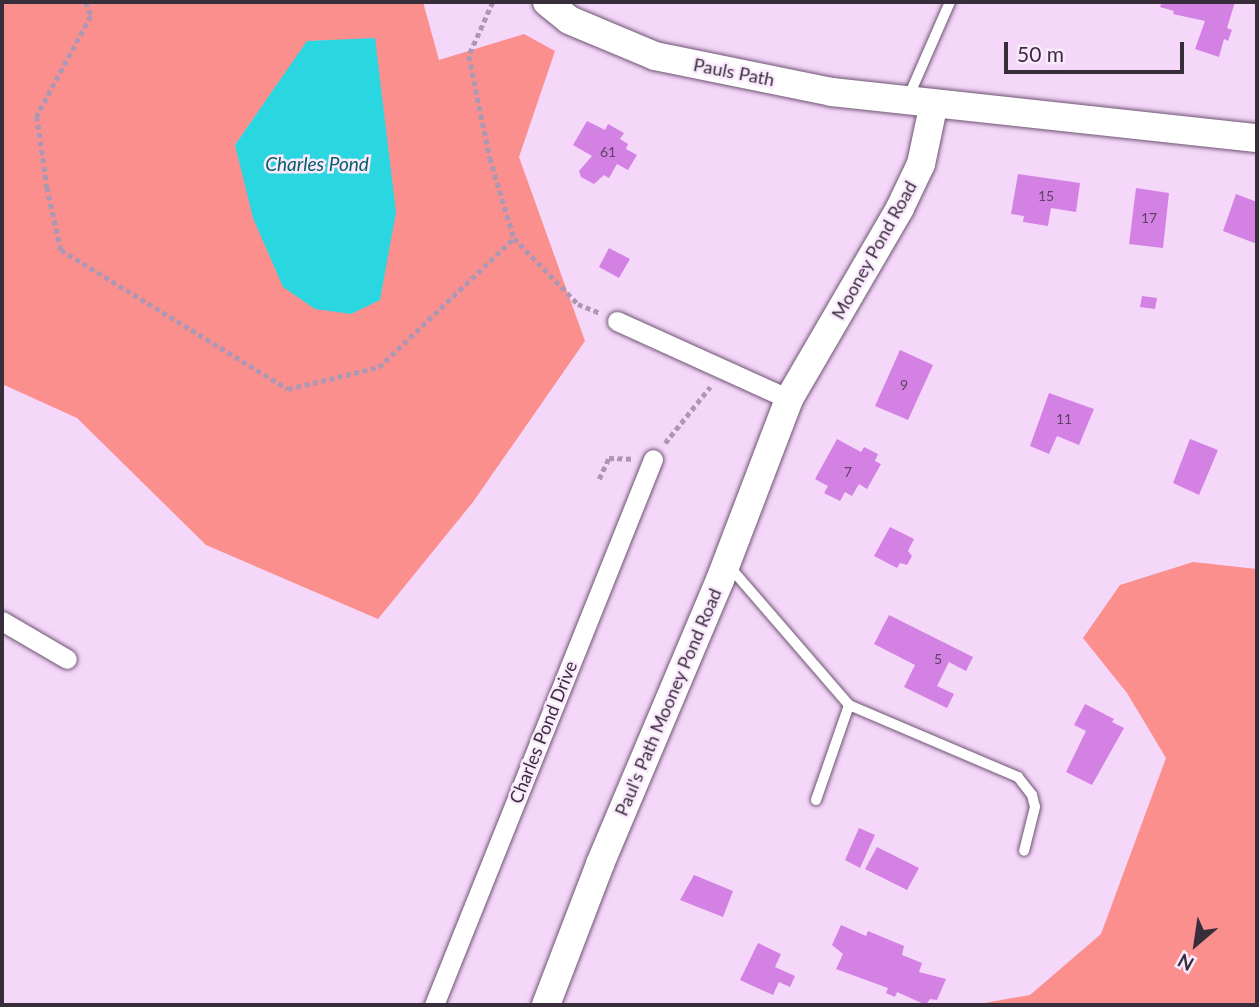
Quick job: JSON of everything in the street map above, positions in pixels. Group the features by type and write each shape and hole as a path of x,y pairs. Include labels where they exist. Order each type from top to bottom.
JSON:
{"street":[{"name":"Pauls Path","path":"547,2 569,20 655,56 832,92 921,101"},
{"path":"921,101 1257,138"},
{"name":"Mooney Pond Road","path":"789,399 900,208 921,164 921,101"},
{"path":"618,321 789,399"},
{"name":"Paul's Path Mooney Pond Road","path":"545,1005 600,864 727,563 789,399"},
{"name":"Charles Pond Drive","path":"434,1005 653,459"},
{"path":"2,621 67,659"}],"lane":[{"path":"921,101 950,2"},
{"path":"727,563 849,705 1018,777 1031,795 1035,807 1024,851"},
{"path":"816,800 849,705"}],"path":[{"path":"86,2 91,16 37,116 47,187 61,250 289,389 379,367 514,238"},
{"path":"493,2 469,56 490,158 514,238 578,304 618,321"},
{"path":"599,479 609,458 653,459 724,370"}],"shaded area":[{"path":"2,2 423,2 439,60 524,34 555,51 519,157 585,341 473,502 378,619 206,545 77,418 2,384","holes":["375,39 235,145 308,41"]},
{"path":"1193,562 1257,569 1257,1005 973,1005 1030,995 1101,934 1166,758 1127,693 1083,638 1120,585"}],"water":[{"name":"Charles Pond","path":"375,38 396,212 380,300 351,314 315,309 283,287 253,218 235,145 307,41"}],"building":[{"path":"1162,2 1235,2 1227,28 1232,30 1228,41 1224,39 1219,57 1195,49 1205,21 1173,14 1174,11 1160,7"},
{"path":"587,121 605,130 608,124 624,133 620,139 628,144 626,149 637,155 628,170 617,164 609,178 604,175 594,184 581,177 579,171 592,156 573,145"},
{"path":"1018,174 1080,183 1076,212 1051,208 1048,226 1023,222 1024,216 1011,214"},
{"path":"1136,188 1169,193 1163,248 1129,244"},
{"path":"1236,194 1257,202 1257,244 1223,231"},
{"path":"609,248 630,259 619,278 599,267"},
{"path":"1142,296 1157,298 1155,309 1140,307"},
{"path":"900,350 933,365 908,420 875,406"},
{"path":"1049,393 1094,409 1079,445 1057,436 1049,454 1030,446"},
{"path":"837,439 861,452 864,447 878,454 875,461 881,464 867,489 859,484 852,496 845,492 840,501 824,493 828,486 815,479"},
{"path":"1190,439 1218,450 1199,495 1173,483"},
{"path":"890,527 914,539 908,551 912,556 907,565 900,563 897,568 874,556"},
{"path":"889,615 973,657 966,671 949,662 937,686 954,694 947,708 904,687 915,665 874,644"},
{"path":"1085,704 1114,719 1112,722 1124,728 1092,785 1066,772 1086,731 1074,725"},
{"path":"859,828 875,835 860,868 845,860"},
{"path":"877,847 919,868 907,890 865,869"},
{"path":"694,875 733,891 723,917 680,900"},
{"path":"841,925 866,936 868,931 904,946 902,955 922,963 919,972 946,979 937,1000 930,999 926,1005 897,992 895,997 886,993 888,988 836,969 843,954 832,945"},
{"path":"758,943 781,954 775,967 795,976 790,987 779,982 773,995 740,980"}]}
